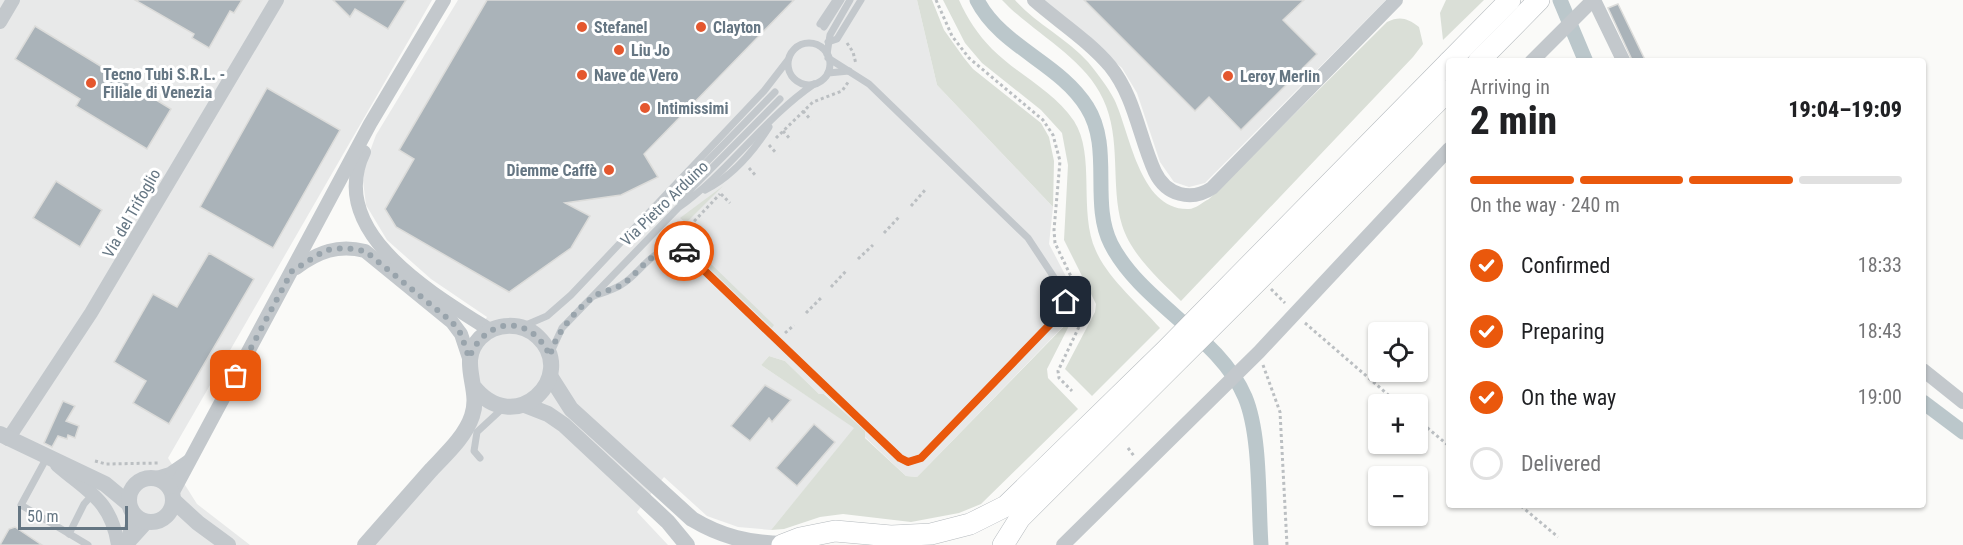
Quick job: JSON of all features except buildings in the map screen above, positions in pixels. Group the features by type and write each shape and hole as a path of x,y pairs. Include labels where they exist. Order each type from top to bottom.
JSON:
{"main road":[{"path":"1453,58 1510,0"},
{"path":"1482,58 1539,0"},
{"path":"1003,545 1020,518 1446,65"},
{"path":"1213,314 1260,280 1446,93"},
{"path":"783,545 818,533 844,531 911,536 951,530 989,516 1006,506 1173,356"},
{"path":"871,533 907,545"}],"street":[{"path":"0,22 13,0"},
{"name":"Via del Trifoglio","path":"4,437 76,338 277,0"},
{"path":"164,518 172,508 173,496 191,459 370,124 444,0"},
{"path":"1034,0 1092,47 1111,67 1126,90 1156,173 1170,190 1189,197 1200,195 1212,188 1389,5"},
{"path":"1534,58 1550,40 1591,2 1622,58"},
{"path":"370,124 368,144 358,163 355,180 356,202 362,220 394,260 444,301 490,330"},
{"path":"1063,545 1257,354 1446,152"},
{"path":"344,173 353,219 372,257"},
{"path":"292,271 326,250 356,249 372,257 452,322 461,334 469,358 469,372 475,402 472,416 462,434 364,545"},
{"path":"469,358 480,338 490,330 510,326 520,327 539,338 550,356 550,376 544,388 525,405"},
{"path":"1926,372 1963,402"},
{"path":"550,376 571,409 692,519 713,531 738,540 783,545"},
{"path":"473,386 481,396 503,408 525,405 548,414 564,425 668,522 687,545"},
{"path":"4,437 50,460 137,514 198,523"},
{"path":"99,489 135,484 162,471 170,474 191,459"},
{"path":"162,471 173,496 198,523 228,545"},
{"path":"126,545 137,514 131,490 135,484"},
{"path":"99,489 116,528 118,545"}],"lane":[{"path":"836,0 822,26 841,0"},
{"path":"828,73 828,42 850,0"},
{"path":"828,42 837,39 861,0"},
{"path":"594,296 622,285 655,253 674,248 684,251 900,458 908,462 918,460 1052,323 1066,305 1065,294 1028,238 869,84 827,56 816,45 802,44 795,48 788,60 790,74 800,83 814,84 828,73 849,71"},
{"name":"Via Pietro Arduino","path":"520,327 556,310 764,91 788,60"},
{"name":"Via Pietro Arduino","path":"550,356 562,328 678,208 697,194 775,116 814,84"},
{"path":"667,194 687,181 776,95 693,187 678,208"},
{"path":"480,458 474,451 477,432 503,408"},
{"path":"50,460 21,505 88,545"},
{"path":"69,534 84,504 99,489"}],"path":[{"path":"936,0 952,36 969,58 1043,120 1056,141 1060,161 1055,243 1087,309 1058,371 1059,378 1072,391"},
{"path":"847,45 853,52 855,65"},
{"path":"803,111 811,120"},
{"path":"783,131 791,140"},
{"path":"769,146 777,154"},
{"path":"747,167 756,176"},
{"path":"910,206 925,190"},
{"path":"721,194 730,203"},
{"path":"884,233 899,218"},
{"path":"858,259 873,245"},
{"path":"831,287 846,271"},
{"path":"1260,280 1322,339 1387,394"},
{"path":"806,313 821,298"},
{"path":"1257,354 1280,412 1287,545"},
{"path":"1428,428 1446,443"},
{"path":"84,457 106,464 153,461 162,471"},
{"path":"1523,508 1558,537"}],"shaded area":[{"path":"0,0 432,0 168,458 197,504 250,545 0,545"},
{"path":"458,0 917,0 937,85 1053,207 1049,244 1082,307 917,477 906,476 865,437 864,431 825,394 819,394 785,361 769,356 761,365 855,428 771,530 738,527 707,516 664,477 637,512 668,545 373,545 479,419 472,342 487,317 431,279 387,240 366,205 362,173 376,135"},
{"path":"917,0 932,0 944,30 973,69 1041,123 1049,137 1054,161 1053,207 937,85"},
{"path":"943,0 959,0 973,26 992,49 1046,91 1074,121 1081,135 1084,150 1088,219 1096,251 1116,282 1160,328 1092,396 1065,369 1095,312 1096,304 1064,240 1068,165 1062,133 1041,110 982,63 965,43"},
{"path":"1002,0 1015,0 1023,9 1080,53 1106,85 1114,99 1139,167 1148,184 1158,197 1172,206 1189,209 1209,199 1387,22 1400,19 1415,24 1419,27 1423,44 1181,301 1139,257 1126,236 1119,210 1112,130 1103,99 1084,70"},
{"path":"1044,0 1386,0 1205,183 1189,187 1174,182 1160,162 1137,93 1122,68"},
{"path":"1446,0 1484,0 1443,40 1440,13"},
{"path":"723,186 686,223 680,218"},
{"path":"679,233 774,325 772,328 692,252 683,246 670,244"},
{"path":"1074,316 1047,369 1048,378 1078,409 981,504 959,513 911,522 843,514 820,517 784,529 771,530 854,428 761,365 769,356 785,361 819,394 824,394 865,431 865,438 906,476 917,477"}],"waterway":[{"path":"977,0 1001,30 1062,78 1087,107 1095,123 1099,140 1102,211 1111,244 1124,265 1141,284 1217,356 1233,375 1245,397 1254,430 1261,545"},
{"path":"1560,0 1584,58"},
{"path":"1926,404 1963,432"}],"way so far":[{"path":"236,376 292,271 326,250 346,248 365,251 452,322 461,334 469,358 473,347 490,330 510,326 530,331 539,338 550,356 562,328 594,296 622,285 655,253 674,248 684,251"}],"place":[{"name":"Stefanel","path":"582,27"},
{"name":"Clayton","path":"701,27"},
{"name":"Liu Jo","path":"619,50"},
{"name":"Nave de Vero","path":"582,75"},
{"name":"Leroy Merlin","path":"1228,76"},
{"name":"Tecno Tubi S.R.L. - Filiale di Venezia","path":"91,83"},
{"name":"Intimissimi","path":"645,108"},
{"name":"Diemme Caffè","path":"609,170"}],"route":[{"path":"684,251 900,458 908,462 921,458 1059,315 1066,302"}]}
